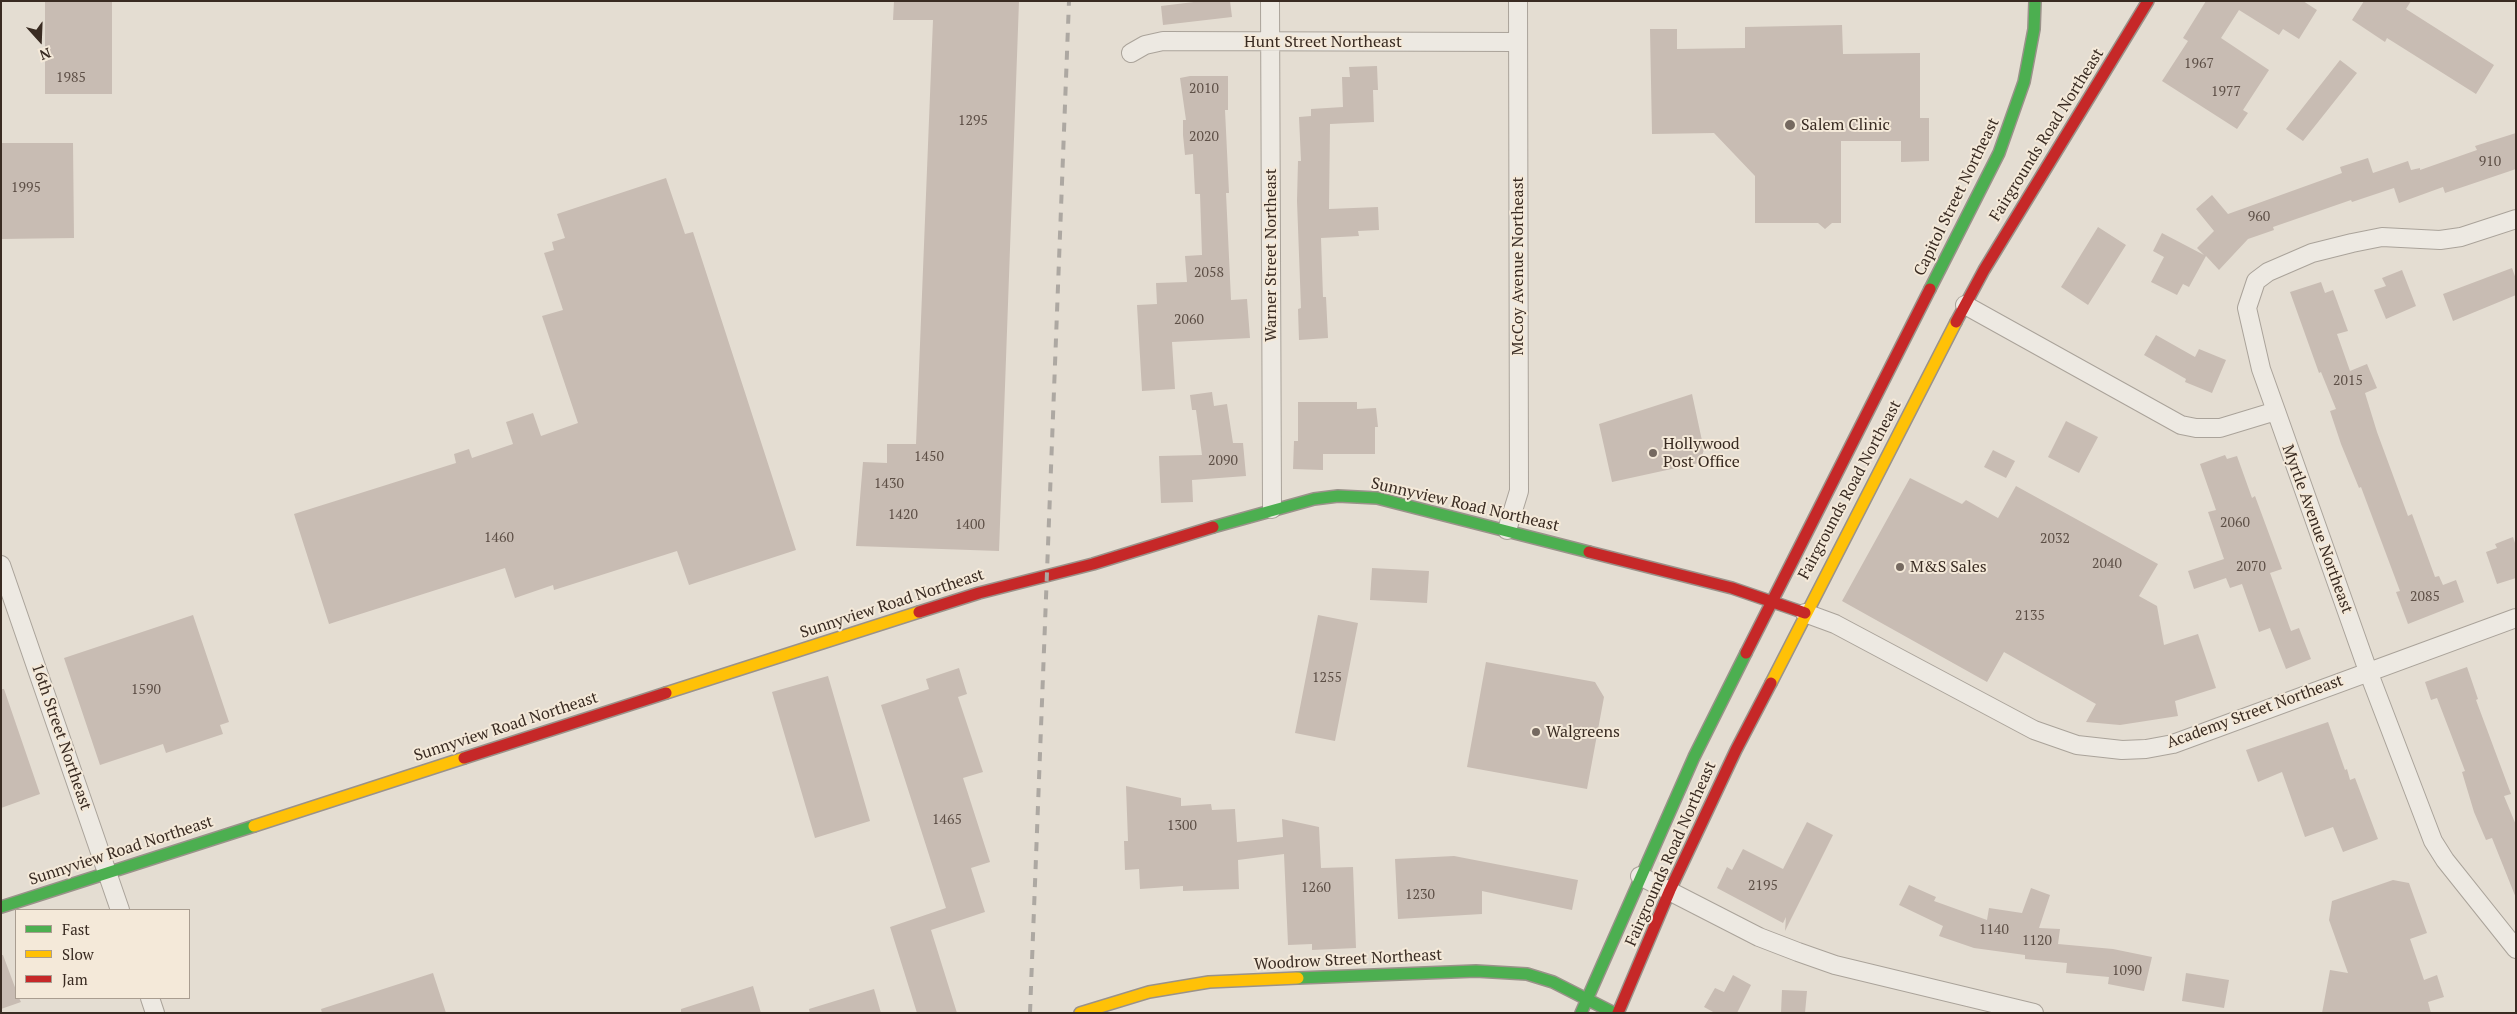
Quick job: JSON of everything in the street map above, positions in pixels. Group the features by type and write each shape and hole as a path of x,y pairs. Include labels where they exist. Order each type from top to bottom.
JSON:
{"main road":[{"name":"Capitol Street Northeast","path":"1930,290 1999,153 2024,82 2034,29 2035,1"},
{"name":"Fairgrounds Road Northeast","path":"1618,1013 1670,890 1736,750 1901,428 1961,300 1984,270 2148,1"},
{"path":"1996,181 1999,153"},
{"path":"1930,290 1936,307"},
{"name":"Fairgrounds Road Northeast","path":"1581,1013 1694,757 1930,290"},
{"path":"1901,404 1901,428"},
{"name":"Sunnyview Road Northeast","path":"1,907 979,593 1093,564 1272,509 1314,499 1338,496 1376,498 1732,588 1805,613"},
{"name":"Woodrow Street Northeast","path":"1080,1013 1149,992 1209,982 1476,971 1527,974 1552,982 1614,1013"}],"street":[{"name":"Warner Street Northeast","path":"1270,1 1272,509"},
{"name":"McCoy Avenue Northeast","path":"1507,530 1519,491 1518,1"},
{"name":"Hunt Street Northeast","path":"1132,52 1145,45 1163,41 1518,42"},
{"name":"Myrtle Avenue Northeast","path":"2516,219 2461,237 2440,240 2382,236 2312,253 2268,272 2256,281 2247,308 2261,369 2368,672 2433,841 2445,860 2516,949"},
{"path":"1961,300 2181,425 2196,428 2220,428 2276,411"},
{"name":"16th Street Northeast","path":"1,564 120,909"},
{"name":"Academy Street Northeast","path":"1805,613 1835,624 2034,730 2059,740 2098,749 2146,749 2174,744 2516,618"},
{"path":"1640,876 1758,937 1836,965 2034,1013"},
{"path":"150,999 155,1013"}],"building":[{"path":"45,1 112,1 112,94 45,94"},
{"path":"894,1 1019,1 999,551 856,546 863,462 887,463 887,444 916,444 933,20 893,20"},
{"path":"1202,1 1230,1 1232,17 1163,25 1161,6"},
{"path":"2206,1 2303,1 2317,10 2299,39 2283,29 2279,35 2239,10 2221,38 2269,70 2243,110 2248,113 2237,129 2162,81 2188,41 2183,38"},
{"path":"2364,1 2411,1 2406,9 2494,65 2476,94 2387,38 2385,42 2352,20"},
{"name":"Salem Clinic","path":"1842,25 1843,54 1920,53 1920,118 1929,118 1929,161 1901,162 1901,141 1841,141 1841,223 1832,223 1825,229 1818,223 1755,223 1755,176 1714,133 1652,134 1650,29 1677,29 1677,49 1745,48 1745,27"},
{"path":"2340,60 2357,73 2303,141 2286,129"},
{"path":"1377,66 1378,90 1373,90 1374,122 1330,124 1329,209 1378,207 1379,230 1358,231 1359,236 1321,238 1323,297 1326,297 1328,338 1299,340 1298,309 1301,308 1297,201 1298,161 1301,161 1299,117 1311,116 1311,109 1343,107 1342,77 1350,77 1349,67"},
{"path":"1190,76 1228,76 1228,110 1225,110 1229,193 1226,193 1231,300 1247,299 1250,338 1172,342 1175,389 1142,391 1137,305 1157,304 1156,283 1187,282 1185,256 1202,255 1200,194 1195,194 1193,154 1185,155 1183,135 1183,120 1186,120 1180,78"},
{"path":"2516,133 2516,169 2445,193 2443,187 2399,203 2394,188 2352,202 2351,200 2273,227 2274,230 2248,239 2219,270 2206,256 2189,287 2183,284 2177,295 2151,282 2164,257 2153,251 2162,233 2204,255 2197,248 2214,231 2196,209 2212,195 2228,214 2342,173 2340,167 2368,158 2373,173 2408,161 2411,170 2420,168 2420,170 2477,150 2475,146"},
{"path":"1,143 73,143 74,238 1,239"},
{"path":"666,178 685,234 693,232 796,550 689,585 677,551 554,590 553,585 515,598 505,568 329,624 294,514 456,463 454,454 469,449 472,458 513,444 506,422 533,413 541,436 578,423 542,316 563,310 544,253 554,250 552,242 565,238 557,214"},
{"path":"2098,227 2126,245 2088,305 2061,287"},
{"path":"2512,268 2516,279 2516,295 2453,321 2443,294"},
{"path":"2402,270 2416,306 2386,319 2374,290 2386,286 2382,278"},
{"path":"2321,282 2325,293 2333,290 2348,331 2337,334 2350,371 2367,364 2377,388 2365,393 2377,432 2408,516 2412,514 2435,577 2439,576 2443,585 2456,580 2464,602 2408,624 2396,592 2400,591 2361,487 2359,488 2341,444 2330,411 2336,409 2321,372 2319,373 2290,292"},
{"path":"2156,335 2195,357 2199,349 2226,360 2212,393 2185,382 2186,379 2144,355"},
{"path":"1212,392 1214,406 1227,404 1233,443 1243,443 1246,476 1192,480 1193,502 1161,503 1159,456 1202,455 1196,410 1192,410 1190,395"},
{"path":"1692,394 1704,450 1699,463 1612,482 1599,424"},
{"path":"1298,402 1357,402 1357,409 1376,408 1378,427 1375,427 1375,454 1323,454 1323,470 1293,469 1294,441 1298,441"},
{"path":"2066,421 2098,437 2079,473 2048,457"},
{"path":"1993,450 2015,461 2006,478 1984,467"},
{"path":"2225,455 2227,459 2237,456 2252,498 2255,496 2282,569 2270,573 2291,631 2299,628 2311,659 2286,669 2270,628 2259,632 2242,584 2230,588 2226,578 2194,589 2188,571 2224,559 2208,512 2216,510 2200,464"},
{"path":"1910,478 1962,504 1966,500 1998,518 2016,486 2158,564 2139,596 2157,606 2164,645 2198,634 2216,688 2175,701 2178,716 2120,725 2086,722 2096,704 2004,652 1987,682 1842,601"},
{"path":"2513,537 2516,546 2516,578 2497,584 2486,552 2497,548 2495,544"},
{"path":"1372,568 1429,571 1427,603 1370,600"},
{"path":"193,615 229,722 220,725 223,734 166,753 163,744 100,765 64,658"},
{"path":"1318,615 1358,623 1335,741 1295,733"},
{"name":"Walgreens","path":"1486,662 1595,682 1604,697 1587,789 1467,767"},
{"path":"2467,667 2478,699 2476,700 2511,794 2504,796 2516,825 2516,898 2492,838 2486,840 2474,812 2462,772 2465,771 2437,698 2431,700 2425,682"},
{"path":"959,668 967,694 958,697 983,772 963,778 990,862 971,868 985,912 931,930 957,1013 917,1013 890,927 946,908 881,705 929,689 926,679"},
{"path":"828,676 870,821 815,838 772,692"},
{"path":"1,689 4,689 40,794 1,808"},
{"path":"2328,722 2345,770 2347,769 2350,780 2355,778 2378,839 2343,852 2333,827 2305,837 2282,772 2258,782 2246,750"},
{"path":"1126,786 1181,798 1181,806 1211,804 1212,810 1235,809 1237,842 1283,837 1282,819 1319,827 1321,868 1353,867 1356,948 1312,950 1312,944 1288,945 1284,854 1238,860 1239,889 1183,891 1183,886 1140,889 1139,869 1125,870 1124,841 1128,841"},
{"path":"1807,822 1833,835 1785,931 1786,917 1783,923 1717,888 1727,867 1732,870 1743,849 1783,869"},
{"path":"1454,856 1578,880 1572,910 1482,891 1482,914 1398,919 1395,859"},
{"path":"2393,880 2409,883 2427,933 2410,939 2424,980 2437,975 2444,997 2428,1002 2431,1013 2322,1013 2330,970 2348,973 2329,920 2332,901"},
{"path":"1909,885 1936,897 1934,901 1987,920 1989,908 2022,913 2031,888 2050,895 2039,928 2060,929 2058,944 2113,949 2152,957 2144,991 2108,984 2109,977 2066,973 2067,963 2025,959 2025,955 1974,948 1939,936 1943,926 1899,905"},
{"path":"1,955 3,955 15,987 15,999 20,999 21,1002 1,1009"},
{"path":"433,973 446,1013 322,1013 321,1009"},
{"path":"2186,973 2229,980 2224,1008 2182,1001"},
{"path":"1733,975 1751,985 1737,1013 1715,1013 1704,1007 1715,988 1724,992"},
{"path":"753,986 761,1013 681,1013 681,1009"},
{"path":"874,989 881,1013 810,1013 809,1009"},
{"path":"1782,990 1807,991 1805,1013 1781,1013"}],"railway":[{"path":"1030,1013 1069,1"}],"traffic: fast":[{"path":"1930,289 1999,153 2024,82 2034,29 2035,1"},
{"path":"1213,527 1314,499 1338,496 1377,498 1589,552"},
{"path":"1581,1013 1694,757 1746,653"},
{"path":"1,907 254,826"},
{"path":"1298,978 1476,971 1527,974 1553,982 1614,1013"}],"traffic: slow":[{"path":"1771,683 1956,322"},
{"path":"666,693 919,612"},
{"path":"254,826 464,758"},
{"path":"1080,1013 1149,992 1209,982 1298,978"}],"traffic: jam":[{"path":"1956,322 1984,270 2148,1"},
{"path":"1746,653 1930,289"},
{"path":"919,612 979,593 1093,564 1213,527"},
{"path":"1589,552 1732,588 1805,613"},
{"path":"1618,1013 1670,890 1736,750 1771,683"},
{"path":"464,758 666,693"}],"place":[{"name":"Salem Clinic","path":"1790,125"},
{"name":"Hollywood Post Office","path":"1653,453"},
{"name":"M&S Sales","path":"1900,567"},
{"name":"Walgreens","path":"1536,732"}]}
